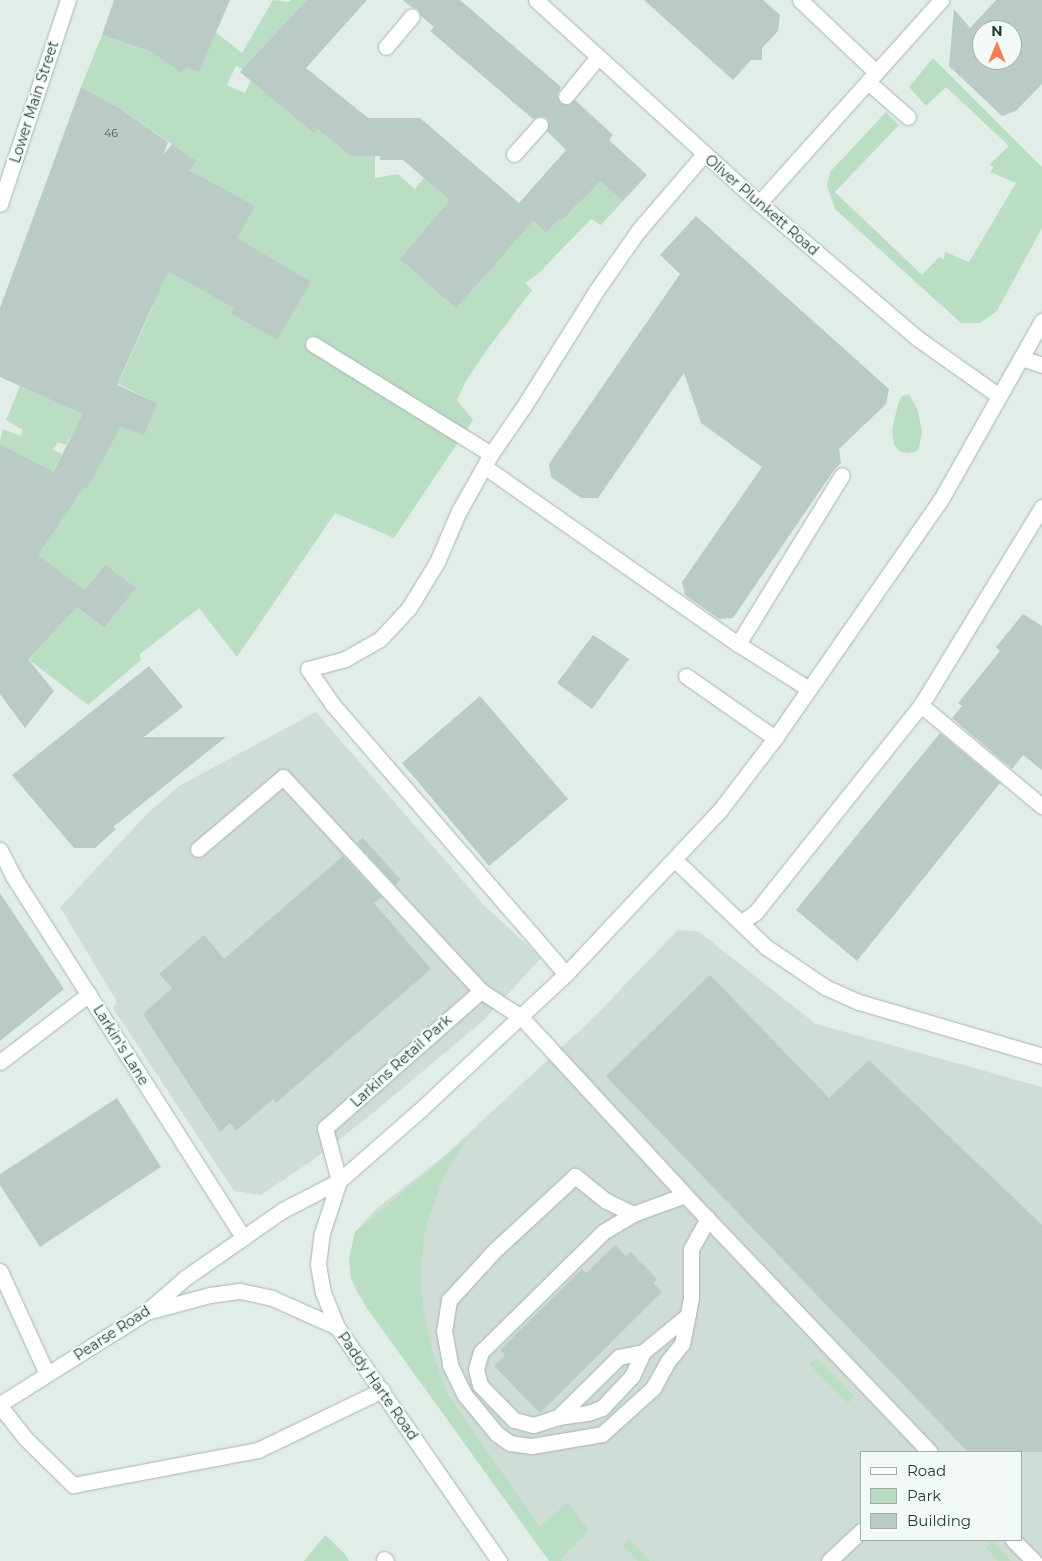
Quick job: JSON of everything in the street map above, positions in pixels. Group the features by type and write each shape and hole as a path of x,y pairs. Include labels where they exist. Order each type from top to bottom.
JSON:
{"main road":[{"name":"Lower Main Street","path":"0,204 68,0"},
{"name":"Oliver Plunkett Road","path":"536,0 758,202 918,338 999,396"},
{"path":"800,0 908,117"},
{"path":"758,202 941,0"},
{"path":"386,46 412,16"},
{"path":"566,96 598,57"},
{"path":"514,154 540,124"},
{"path":"566,974 333,704 308,669 345,659 380,639 410,608 437,562 459,511 488,460 596,291 638,231 704,154"},
{"name":"Pearse Road","path":"0,1405 146,1312 185,1278 283,1210 339,1181 566,974 720,810 775,738 940,501 1042,320"},
{"path":"313,344 488,460 738,644 809,689"},
{"path":"1021,358 1042,365"},
{"path":"738,644 842,475"},
{"path":"741,922 754,913 922,705 1042,507"},
{"path":"686,676 775,738"},
{"path":"922,705 1042,806"},
{"path":"198,849 284,778 481,991 521,1017 685,1194 929,1451"},
{"name":"Larkin's Lane","path":"0,850 13,876 244,1238"},
{"path":"675,860 766,947 825,987 859,1002 1042,1056"},
{"name":"Larkins Retail Park","path":"339,1181 326,1128 481,991"},
{"path":"0,1062 89,994"},
{"path":"633,1214 606,1201 575,1176 495,1250 449,1300 444,1330 450,1365 464,1394 497,1434 510,1443 532,1446 602,1434 653,1388 668,1361 682,1344 691,1298 691,1249 708,1218"},
{"path":"337,1327 323,1293 318,1264 322,1233 339,1181"},
{"path":"685,1194 633,1214 603,1232 481,1352 476,1369 480,1384 514,1420 533,1425 558,1417 588,1413 602,1408 632,1376 643,1352 688,1315"},
{"path":"0,1272 47,1374"},
{"name":"Paddy Harte Road","path":"146,1312 210,1294 240,1291 272,1298 337,1327 499,1561"},
{"path":"558,1417 619,1357 643,1352"},
{"path":"0,1405 24,1437 73,1484 258,1450 382,1390"},
{"path":"829,1561 860,1532"},
{"path":"1014,1541 1034,1561"}],"shaded area":[{"path":"316,712 484,905 541,958 484,1020 373,1113 313,1160 261,1195 234,1191 113,1008 117,1002 60,907 148,813 179,786"},
{"path":"678,930 698,931 816,1024 1042,1087 1042,1561 549,1561 356,1291 351,1278 349,1259 355,1232 376,1209 444,1156 589,1022"}],"green space":[{"path":"273,0 289,2 291,0 313,0 282,27 317,129 352,157 375,156 375,178 398,174 415,189 426,175 450,200 513,244 522,233 512,225 523,213 546,233 559,219 562,221 575,208 586,195 596,177 623,201 601,225 591,219 538,274 525,283 532,290 486,351 466,381 457,400 473,420 394,538 335,513 237,657 199,608 140,654 141,660 88,705 28,659 32,573 104,628 136,588 105,564 85,590 19,543 37,464 0,444 0,440 3,429 20,436 23,430 6,420 20,386 38,394 41,389 144,436 158,403 118,384 153,306 117,287 197,161 119,108 81,87 102,35 152,52 213,30 242,53","holes":["236,66 254,74 245,93 227,85","79,423 112,441 87,489 53,471 62,454 53,450 58,442 66,445"]},
{"path":"933,58 1042,167 1042,228 997,311 980,323 961,323 835,209 827,186 830,172 886,112 899,125 835,192 922,275 939,257 944,259 945,252 969,262 1016,183 990,172 994,167 989,165 1009,146 946,87 926,106 909,87"},
{"path":"909,394 918,411 922,432 919,448 915,452 907,453 899,451 894,445 892,430 898,404 902,396"},
{"path":"477,1130 466,1141 445,1174 429,1217 424,1236 421,1274 423,1308 432,1350 448,1395 540,1527 568,1502 589,1531 561,1559 562,1561 549,1561 366,1307 351,1278 349,1259 355,1232"},
{"path":"816,1358 854,1396 848,1403 809,1364"},
{"path":"325,1535 345,1554 349,1561 304,1561"},
{"path":"629,1539 650,1561 638,1561 623,1545"},
{"path":"992,1541 1011,1561 998,1561 986,1547"}],"building":[{"path":"114,0 230,0 199,72 186,67 181,73 152,52 102,35"},
{"path":"307,0 367,0 306,68 368,118 420,118 519,203 566,150 547,131 549,123 547,118 541,116 533,119 430,31 434,27 421,16 418,9 411,7 403,0 460,0 561,87 557,95 560,103 569,105 575,100 613,135 609,140 647,175 623,201 600,181 562,221 559,219 546,233 533,221 456,308 400,259 450,200 403,160 380,160 380,156 352,157 317,129 314,133 240,72"},
{"path":"644,0 763,0 780,15 778,31 762,48 762,60 751,60 733,80"},
{"path":"996,0 1042,0 1042,84 1016,111 1002,116 949,66 954,9 970,28 972,26 972,70 1022,70 1022,20 977,20"},
{"path":"81,87 119,108 168,142 163,155 172,144 197,161 190,171 255,206 237,238 311,282 277,340 231,313 234,308 168,271 117,385 158,403 144,436 121,426 87,489 83,488 38,555 85,590 105,564 136,588 104,628 77,607 28,659 54,691 25,728 0,694 0,444 53,472 83,414 0,377 0,308"},
{"path":"696,216 889,389 886,404 839,449 841,463 834,470 733,618 719,619 685,595 682,582 762,467 701,423 684,373 598,498 581,498 551,477 549,464 680,274 660,255"},
{"path":"1023,614 1042,626 1042,770 1023,755 1012,769 952,718 962,706 958,703 1000,651 996,647"},
{"path":"593,635 629,659 592,709 557,683"},
{"path":"149,666 183,707 144,737 226,737 113,827 116,829 95,848 74,848 12,775"},
{"path":"480,696 568,799 489,866 402,763"},
{"path":"940,733 1000,783 857,961 796,910"},
{"path":"363,838 401,880 395,885 357,843"},
{"path":"343,856 381,897 374,903 431,969 276,1103 273,1099 236,1131 230,1123 220,1132 143,1014 172,988 159,974 204,935 224,959"},
{"path":"0,893 64,989 0,1041"},
{"path":"710,975 829,1098 869,1060 1042,1225 1042,1452 967,1451 606,1076"},
{"path":"117,1098 161,1167 40,1247 0,1185 0,1174"},
{"path":"615,1245 626,1256 631,1252 657,1279 653,1283 662,1292 540,1413 494,1366 505,1355 500,1350 582,1269 586,1273"}]}
